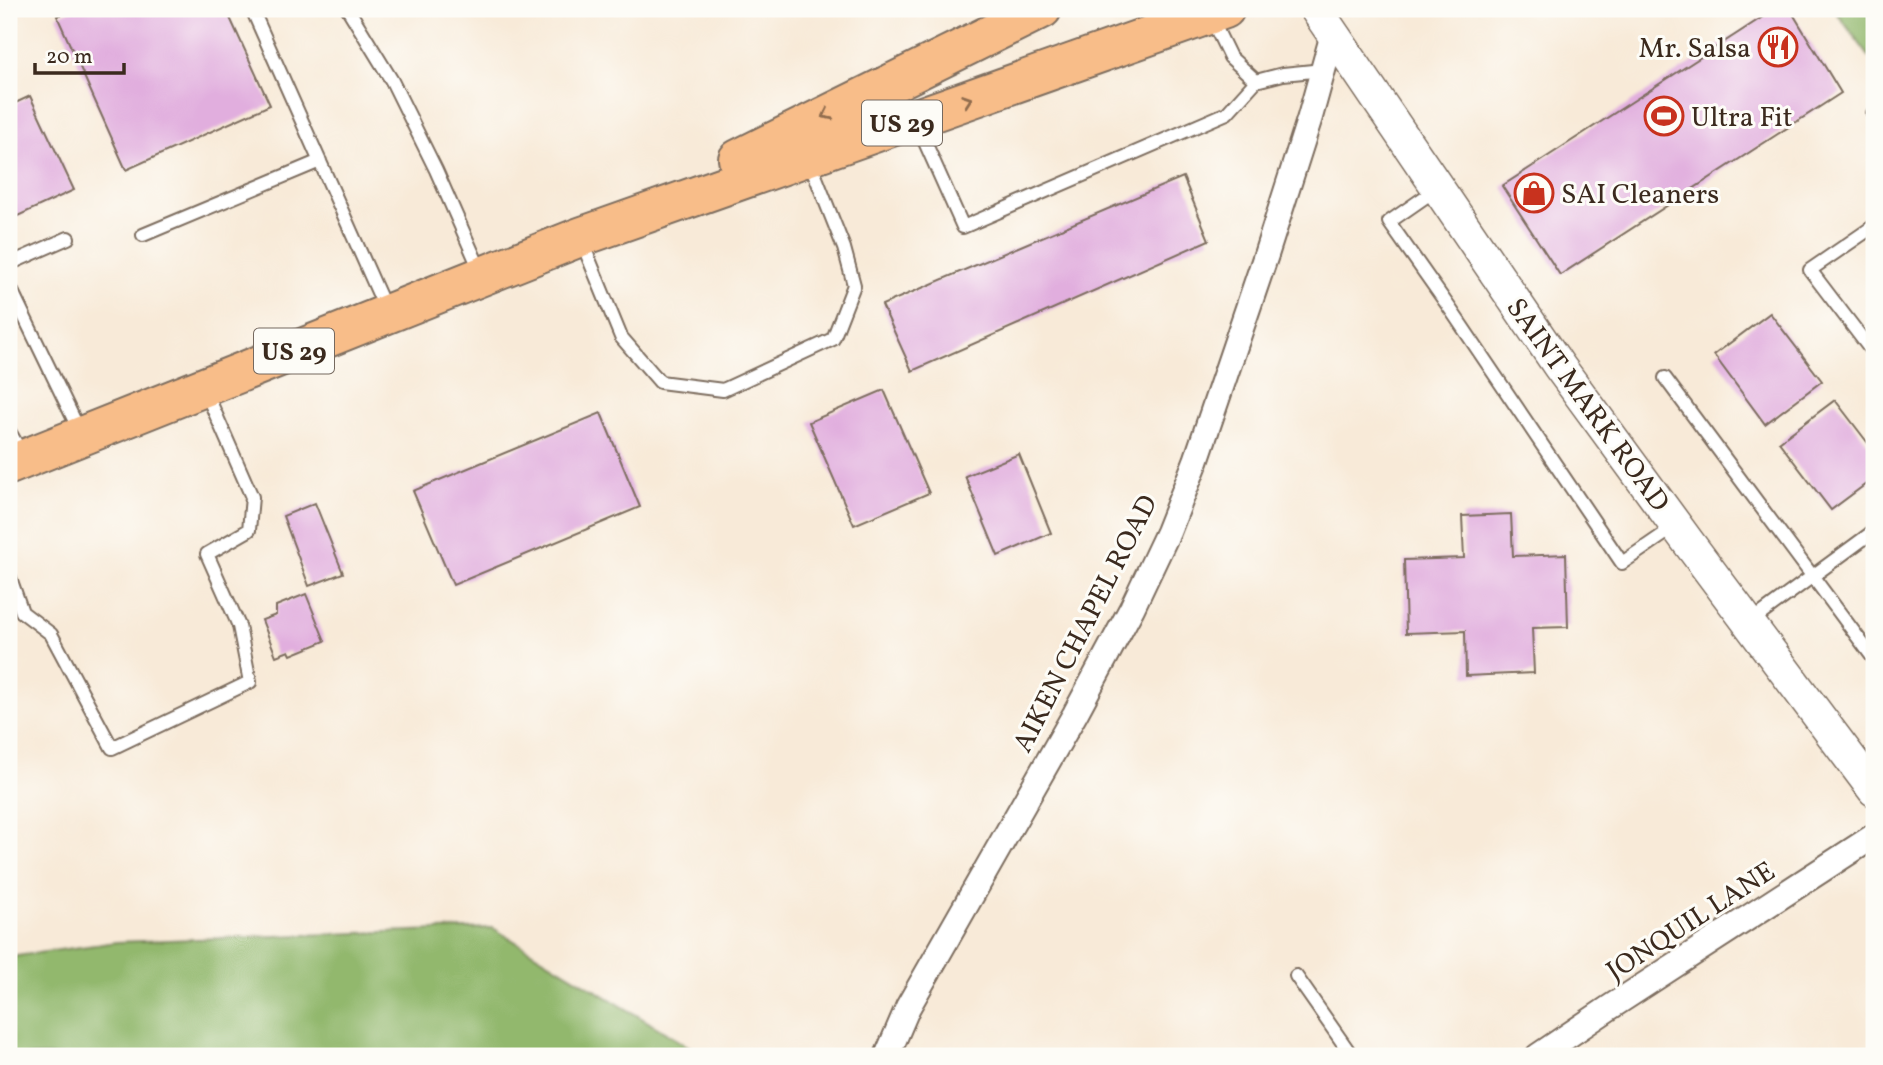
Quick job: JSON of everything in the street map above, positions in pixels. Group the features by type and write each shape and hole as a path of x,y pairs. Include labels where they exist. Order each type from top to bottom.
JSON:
{"main road":[{"name":"US 29","path":"580,237 1042,9"},
{"name":"US 29","path":"14,451 81,435 580,237 1217,12"}],"street":[{"name":"AIKEN CHAPEL ROAD","path":"887,1056 908,1007 1082,703 1168,532 1196,461 1266,255 1323,70 1325,21"},
{"name":"SAINT MARK ROAD","path":"1325,21 1559,366 1874,790"},
{"name":"JONQUIL LANE","path":"1538,1056 1609,1007 1874,836"}],"lane":[{"path":"252,9 388,313"},
{"path":"348,9 392,81 436,170 482,276"},
{"path":"1217,12 1230,57 1256,81"},
{"path":"914,119 963,227 1227,113 1256,81 1283,74 1323,70"},
{"path":"580,237 621,337 660,382 723,390 833,339 854,285 844,248 808,156"},
{"path":"143,235 320,161"},
{"path":"1438,188 1389,222 1622,563 1676,526"},
{"path":"1874,226 1810,270 1874,354"},
{"path":"9,264 68,238"},
{"path":"9,285 81,435"},
{"path":"1665,378 1874,659"},
{"path":"9,575 22,611 51,634 112,748 250,682 239,626 207,554 249,530 252,497 204,387"},
{"path":"1749,623 1874,531"},
{"path":"1296,976 1352,1056"}],"green space":[{"path":"1834,9 1874,9 1874,63"},
{"path":"493,928 704,1056 9,1056 9,957 116,942"}],"building":[{"path":"73,9 226,9 270,105 126,170 57,16"},
{"path":"1775,9 1790,9 1841,93 1560,275 1502,186"},
{"path":"30,96 74,190 9,220 9,106"},
{"path":"1183,177 1209,240 912,371 882,305"},
{"path":"1770,313 1822,381 1765,424 1714,355"},
{"path":"884,390 929,493 854,525 809,422"},
{"path":"1835,400 1874,451 1874,478 1831,510 1779,442"},
{"path":"601,413 640,507 453,585 413,491"},
{"path":"1019,454 1051,533 998,556 965,476"},
{"path":"315,503 343,573 309,586 283,516"},
{"path":"1511,514 1513,556 1566,554 1568,627 1532,628 1534,673 1466,676 1465,631 1406,633 1404,560 1464,558 1462,516"},
{"path":"306,594 325,641 291,655 289,651 276,656 262,620 276,615 276,606"}],"place":[{"name":"Mr. Salsa","path":"1778,47"},
{"name":"Ultra Fit","path":"1664,116"},
{"name":"SAI Cleaners","path":"1534,193"}]}
